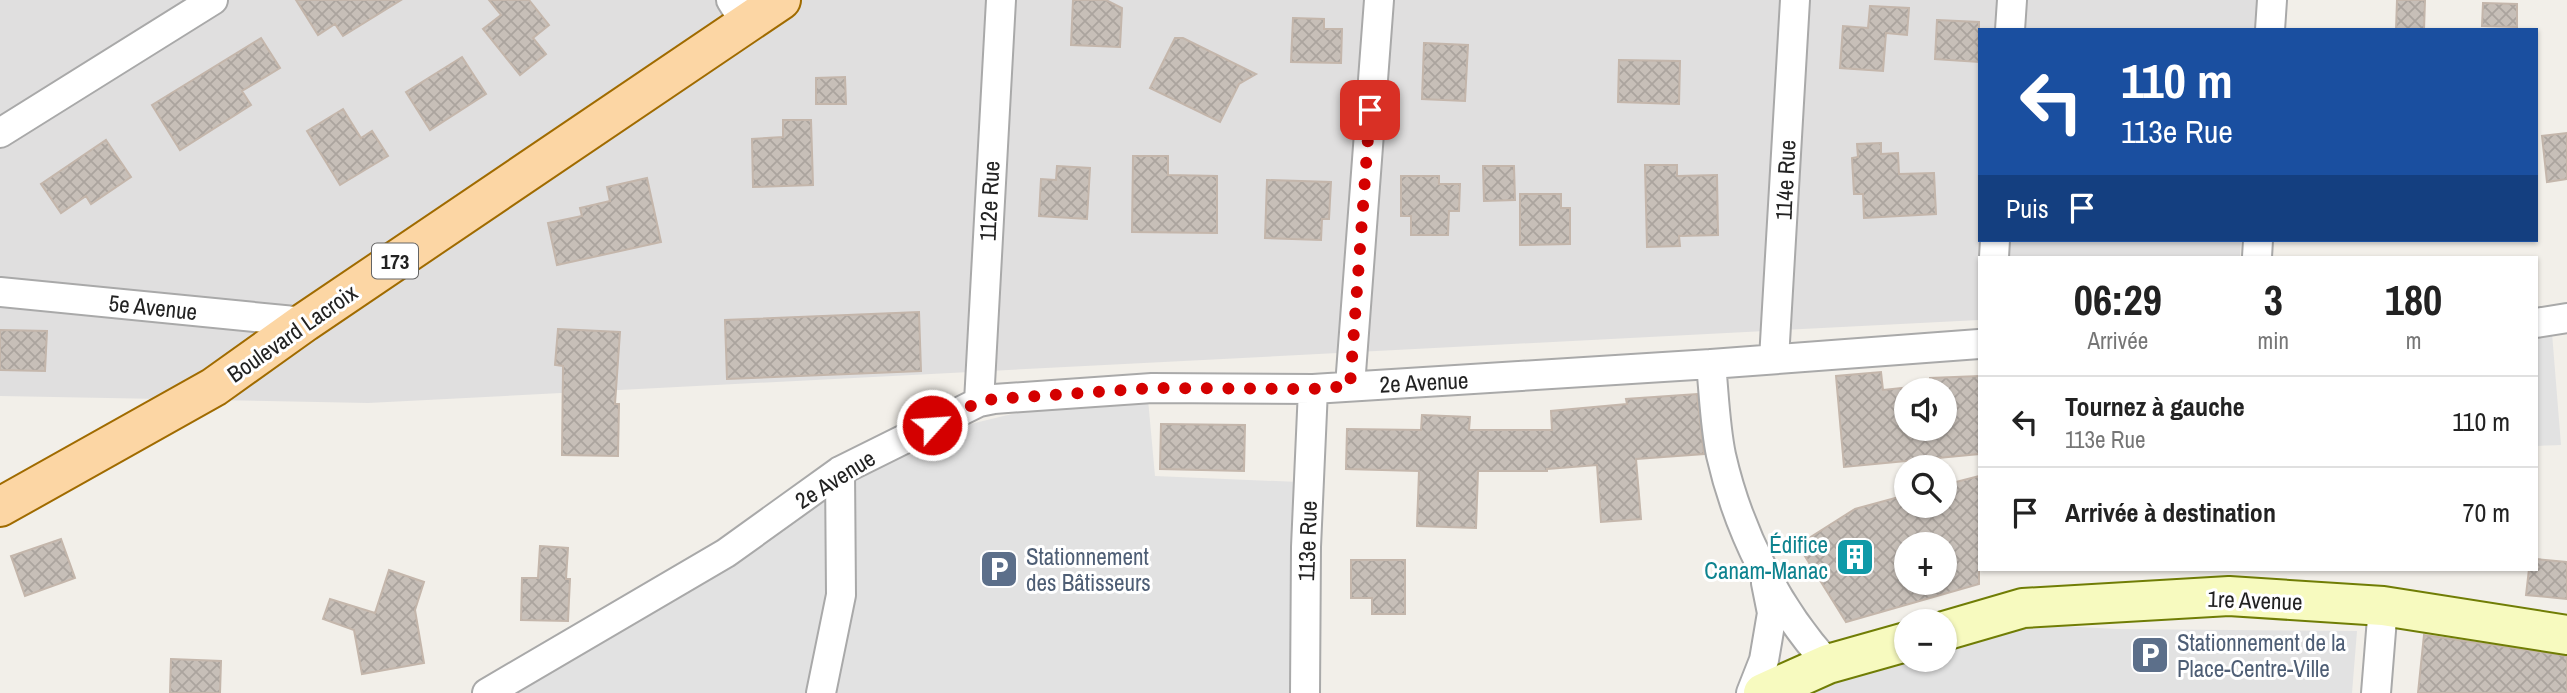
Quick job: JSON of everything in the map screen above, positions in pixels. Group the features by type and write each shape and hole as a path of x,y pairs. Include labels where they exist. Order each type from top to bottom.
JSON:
{"main road":[{"name":"Boulevard Lacroix","path":"0,507 214,387 738,12 781,0"}],"street":[{"path":"0,133 213,0"},
{"name":"112e Rue","path":"979,402 1001,0"},
{"path":"1350,386 1379,0"},
{"name":"114e Rue","path":"1774,359 1796,0"},
{"path":"2010,28 2012,0"},
{"path":"2270,28 2272,0"},
{"name":"5e Avenue","path":"0,292 305,322"},
{"path":"2538,323 2567,318"},
{"name":"2e Avenue","path":"487,693 726,553 840,471 979,402 1152,388 1313,389 1978,344"},
{"path":"1711,364 1720,453 1735,505 1763,567 1805,639 1828,664"},
{"name":"113e Rue","path":"1305,693 1306,547 1313,389"},
{"path":"821,693 841,595 840,471"},
{"path":"1751,693 1765,660 1772,613 1763,567"},
{"name":"1re Avenue","path":"1957,627 2023,608 2229,596 2383,606 2567,635"},
{"path":"2376,693 2383,606"},
{"path":"1763,693 1828,664 1894,645"}],"shaded area":[{"path":"0,0 2262,0 2259,28 1978,28 1978,242 2241,242 2240,256 1978,256 1978,320 368,403 0,396"},
{"path":"2552,333 2561,445 2538,446 2538,334"},
{"name":"Stationnement des Bâtisseurs","path":"1148,399 1155,476 1299,482 1290,693 498,693 889,454 954,428 1028,410"},
{"name":"Stationnement de la Place-Centre-Ville","path":"2020,624 2117,629 2357,631 2352,693 1788,693 1894,663 1894,672 1957,672 1957,639"}],"building":[{"path":"296,0 401,0 343,36 335,24 318,35"},
{"path":"489,0 529,0 549,25 533,38 546,54 520,75 483,29 501,15"},
{"path":"1073,0 1106,0 1122,8 1120,47 1071,45"},
{"path":"2397,0 2425,0 2424,28 2396,28"},
{"path":"2483,3 2517,4 2517,27 2482,26"},
{"path":"1870,6 1909,8 1907,35 1886,33 1883,71 1840,68 1843,26 1868,28"},
{"path":"1293,18 1324,19 1324,29 1342,29 1341,63 1291,62"},
{"path":"1937,20 1979,22 1978,62 1935,59"},
{"path":"261,38 280,68 242,91 251,105 180,150 152,105"},
{"path":"1175,38 1183,38 1256,74 1239,84 1220,122 1150,88"},
{"path":"1424,43 1468,45 1465,101 1422,99"},
{"path":"462,57 486,94 430,130 406,92"},
{"path":"1619,60 1680,61 1679,104 1618,102"},
{"path":"845,77 846,104 816,104 816,78"},
{"path":"343,109 361,138 372,131 388,156 340,185 307,131"},
{"path":"783,120 811,120 813,185 753,187 752,139 783,137"},
{"path":"2567,133 2567,179 2547,182 2542,136"},
{"path":"106,140 131,177 91,204 86,196 61,213 41,184"},
{"path":"1881,143 1881,154 1898,153 1899,174 1934,173 1936,214 1864,218 1863,194 1854,194 1852,158 1858,157 1857,144"},
{"path":"1133,156 1168,156 1168,175 1217,176 1217,233 1132,232"},
{"path":"1645,165 1677,165 1677,176 1717,175 1718,235 1679,236 1680,246 1647,247"},
{"path":"1057,166 1090,168 1087,219 1039,216 1041,179 1056,180"},
{"path":"1483,166 1514,166 1515,200 1484,201"},
{"path":"1401,176 1439,176 1439,184 1460,184 1459,211 1449,211 1448,235 1411,235 1411,216 1401,216"},
{"path":"647,178 661,242 557,265 548,223 582,216 580,208 610,201 607,187"},
{"path":"1267,180 1331,182 1329,219 1322,219 1321,240 1265,238"},
{"path":"1520,194 1561,194 1561,208 1570,208 1570,244 1520,245"},
{"path":"919,312 921,371 727,379 725,320"},
{"path":"558,329 620,332 615,404 619,404 618,456 562,455 563,366 555,365"},
{"path":"0,330 47,331 45,371 0,370"},
{"path":"1881,372 1883,390 1894,389 1894,441 1957,441 1957,378 1930,378 1978,376 1978,454 1894,455 1894,462 1844,467 1836,376"},
{"path":"1697,394 1704,454 1636,459 1641,519 1601,522 1597,465 1547,471 1478,471 1476,528 1417,526 1419,471 1346,469 1347,429 1421,430 1422,415 1470,417 1469,430 1552,430 1551,411 1627,404 1626,399"},
{"path":"1161,424 1245,425 1244,471 1160,469"},
{"name":"Édifice Canam-Manac","path":"1978,476 1979,584 1957,590 1957,532 1894,532 1894,595 1940,595 1846,622 1798,545 1855,509 1894,498 1894,518 1957,518 1957,482"},
{"path":"61,539 75,578 25,596 11,556"},
{"path":"540,546 568,548 568,621 521,620 522,578 538,578"},
{"path":"2538,559 2567,562 2567,599 2526,595 2529,571 2538,571"},
{"path":"1351,560 1405,560 1405,614 1372,614 1372,598 1351,598"},
{"path":"389,570 424,582 415,610 424,663 362,674 354,630 323,619 330,599 375,613"},
{"path":"2424,635 2567,656 2567,693 2418,693"},
{"path":"171,659 221,661 220,693 170,693"}],"place":[{"name":"Édifice Canam-Manac","path":"1855,557"},
{"name":"Stationnement des Bâtisseurs","path":"999,569"},
{"name":"Stationnement de la Place-Centre-Ville","path":"2150,655"}],"route":[{"path":"932,425 979,402 994,399 1152,388 1313,389 1350,386 1370,110"}]}
